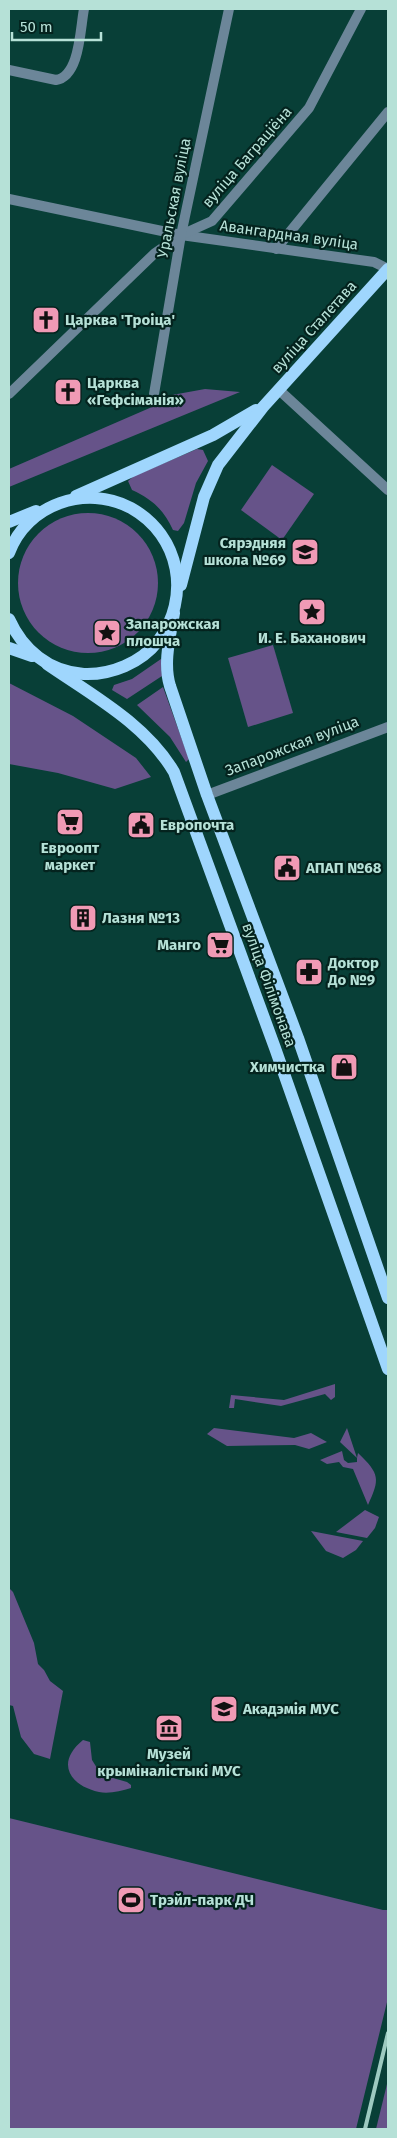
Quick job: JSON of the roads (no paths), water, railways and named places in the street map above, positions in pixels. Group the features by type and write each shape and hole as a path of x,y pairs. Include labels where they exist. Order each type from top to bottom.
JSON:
{"main road":[{"name":"вуліца Сталетава","path":"263,407 388,269"},
{"path":"9,522 66,500 213,435 263,407"},
{"path":"9,648 65,671 84,674 103,673 122,668 139,659 154,646 166,631 175,608 210,479 218,465 263,407"},
{"path":"66,500 88,498 110,500 131,508 149,521 163,538 173,558 178,580 175,608"},
{"path":"9,553 21,530 33,517 48,507"},
{"name":"вуліца Філімонава","path":"175,608 168,650 167,677 207,795 298,1038 386,1282 388,1298"},
{"path":"9,619 15,633 26,647 43,661"},
{"name":"вуліца Філімонава","path":"43,661 131,723 156,745 174,772 383,1342 388,1369"}],"street":[{"path":"9,70 56,80 63,78 74,66 84,9"},
{"name":"Уральская вуліца","path":"154,394 181,235 230,9"},
{"name":"вуліца Баграціёна","path":"9,394 155,253 181,235 212,221 309,108 361,9"},
{"path":"276,249 388,112"},
{"name":"Авангардная вуліца","path":"9,198 181,235 374,262 388,269"},
{"path":"279,390 388,490"},
{"name":"Запарожская вуліца","path":"207,795 388,728"}],"railway":[{"path":"365,2129 388,2033"}],"place":[{"name":"Царква 'Троіца'","path":"46,320"},
{"name":"Царква «Гефсіманія»","path":"68,392"},
{"name":"Сярэдняя школа №69","path":"305,552"},
{"name":"И. Е. Баханович","path":"312,612"},
{"name":"Запарожская плошча","path":"107,633"},
{"name":"Евроопт маркет","path":"70,822"},
{"name":"Европочта","path":"141,825"},
{"name":"АПАП №68","path":"287,868"},
{"name":"Лазня №13","path":"83,918"},
{"name":"Манго","path":"220,945"},
{"name":"Доктор До №9","path":"309,972"},
{"name":"Химчистка","path":"344,1067"},
{"name":"Акадэмія МУС","path":"224,1709"},
{"name":"Музей крыміналістыкі МУС","path":"169,1728"},
{"name":"Трэйл-парк ДЧ","path":"131,1900"}]}
